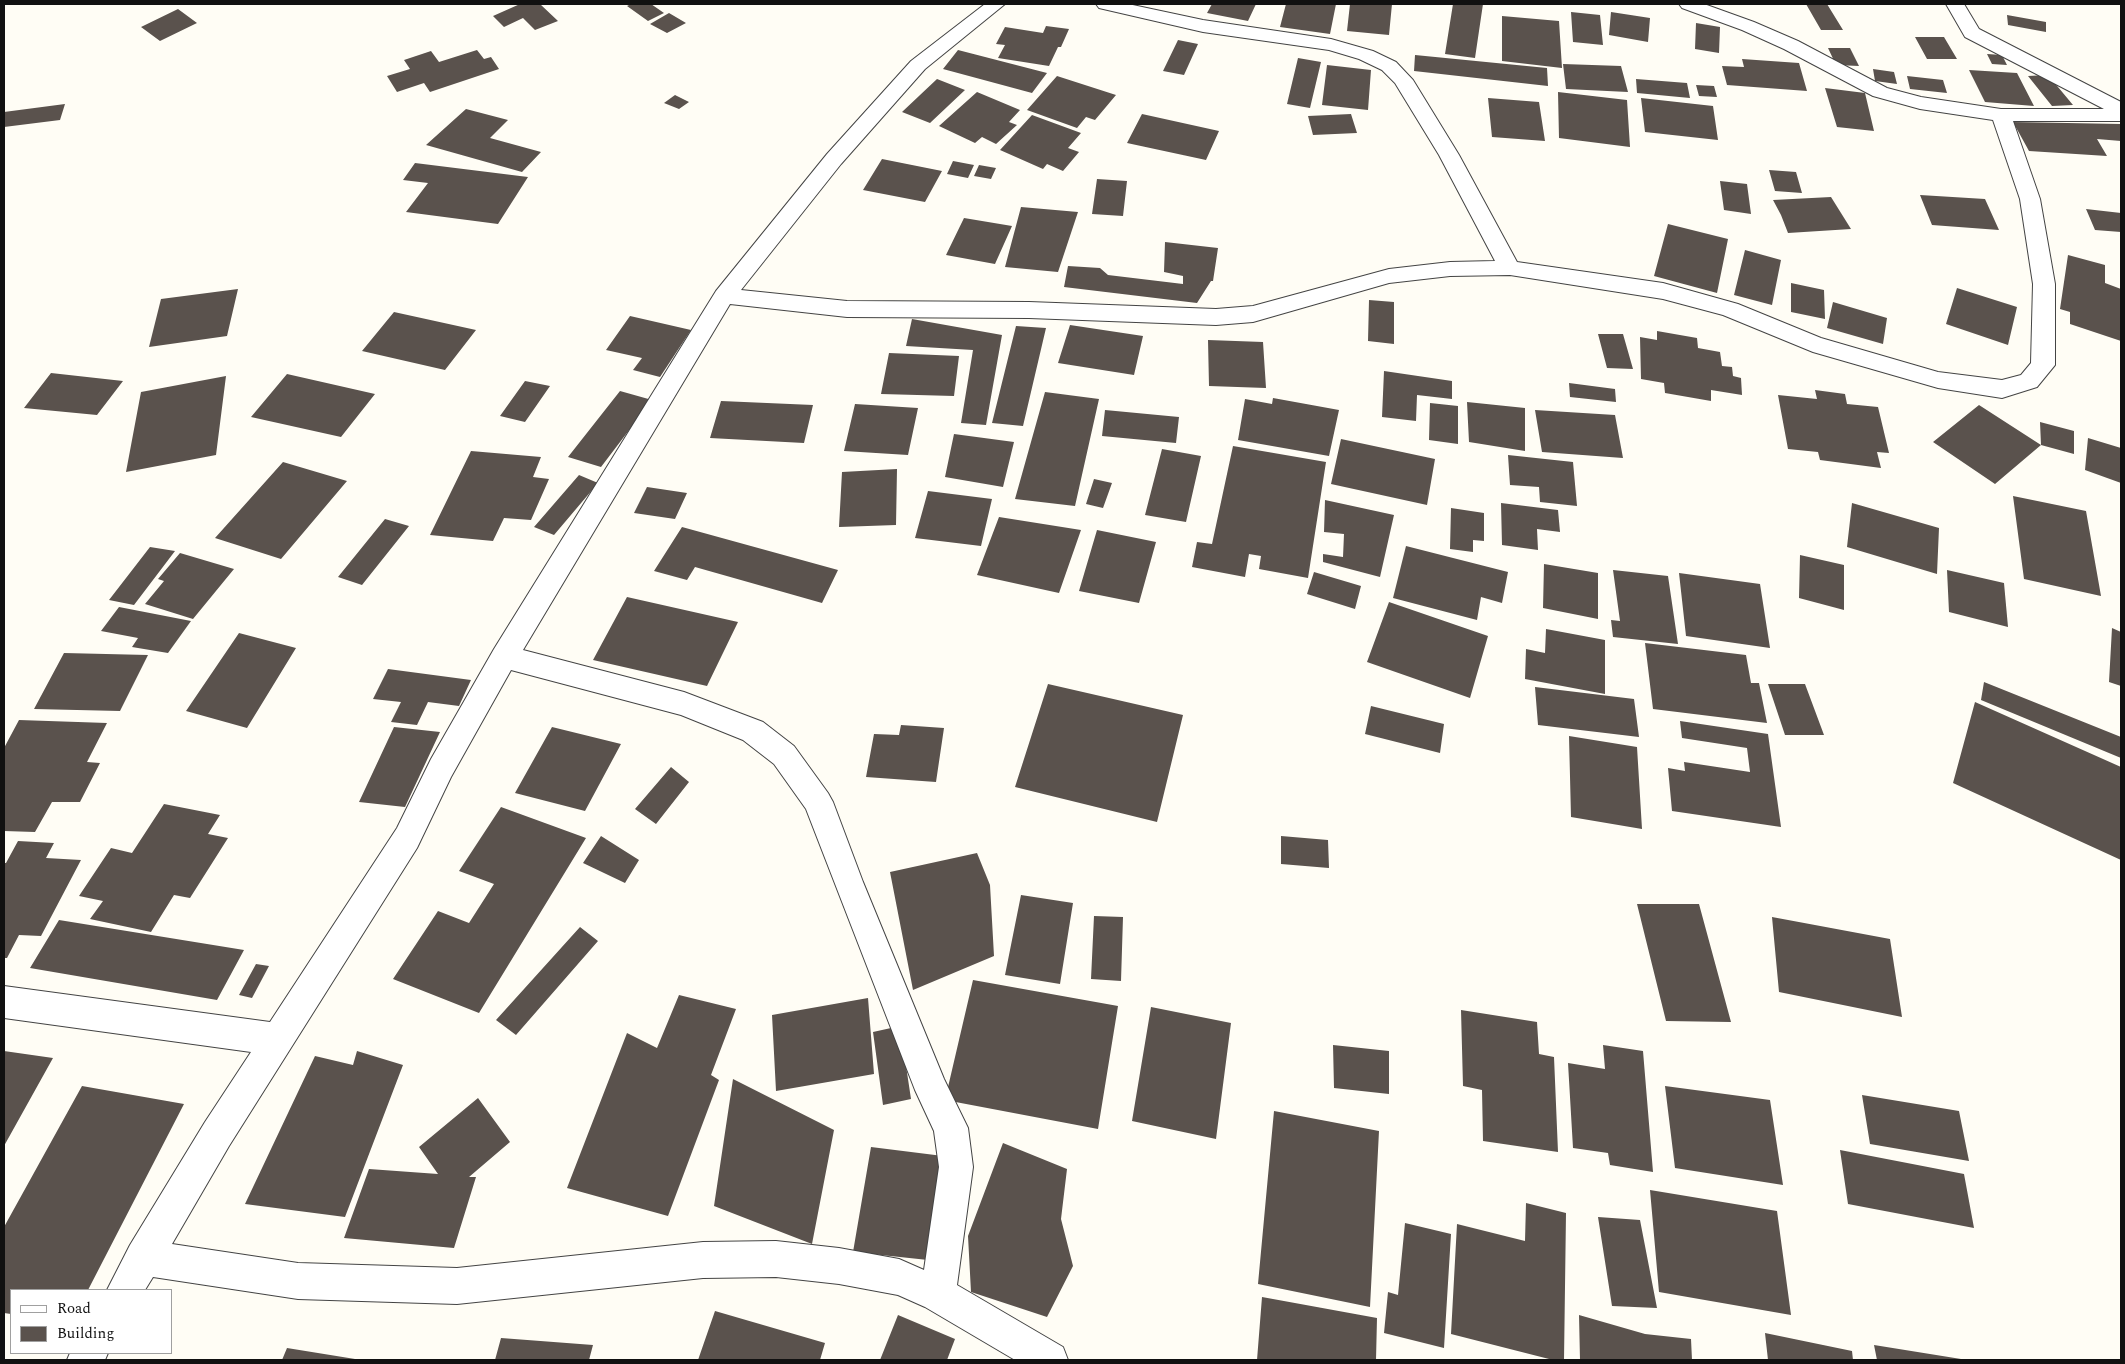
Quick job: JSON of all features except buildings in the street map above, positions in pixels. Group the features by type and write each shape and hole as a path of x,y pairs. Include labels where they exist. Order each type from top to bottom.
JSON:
{"street":[{"path":"125,1289 217,1134 407,838 441,768 504,657 724,296 834,159 918,65 996,4"},
{"path":"1105,4 1203,26 1331,45 1366,55 1390,66 1403,80 1449,155 1510,268"},
{"path":"1688,4 1748,26 1791,45 1880,92 1920,103 2002,115 2121,116"},
{"path":"1955,4 1972,33 2121,110"},
{"path":"724,296 847,310 1029,310 1216,317 1254,314 1389,276 1450,268 1510,268 1663,291 1730,309 1813,344 1938,380 2002,389 2029,382 2043,365 2044,284 2030,200 2002,115"},
{"path":"504,657 684,704 753,731 784,755 818,802 848,882 932,1090 951,1128 956,1167 938,1294"},
{"path":"4,1002 278,1039"},
{"path":"143,1258 298,1280 456,1286 703,1260 776,1259 839,1266 899,1277 938,1294 1050,1360"}]}
